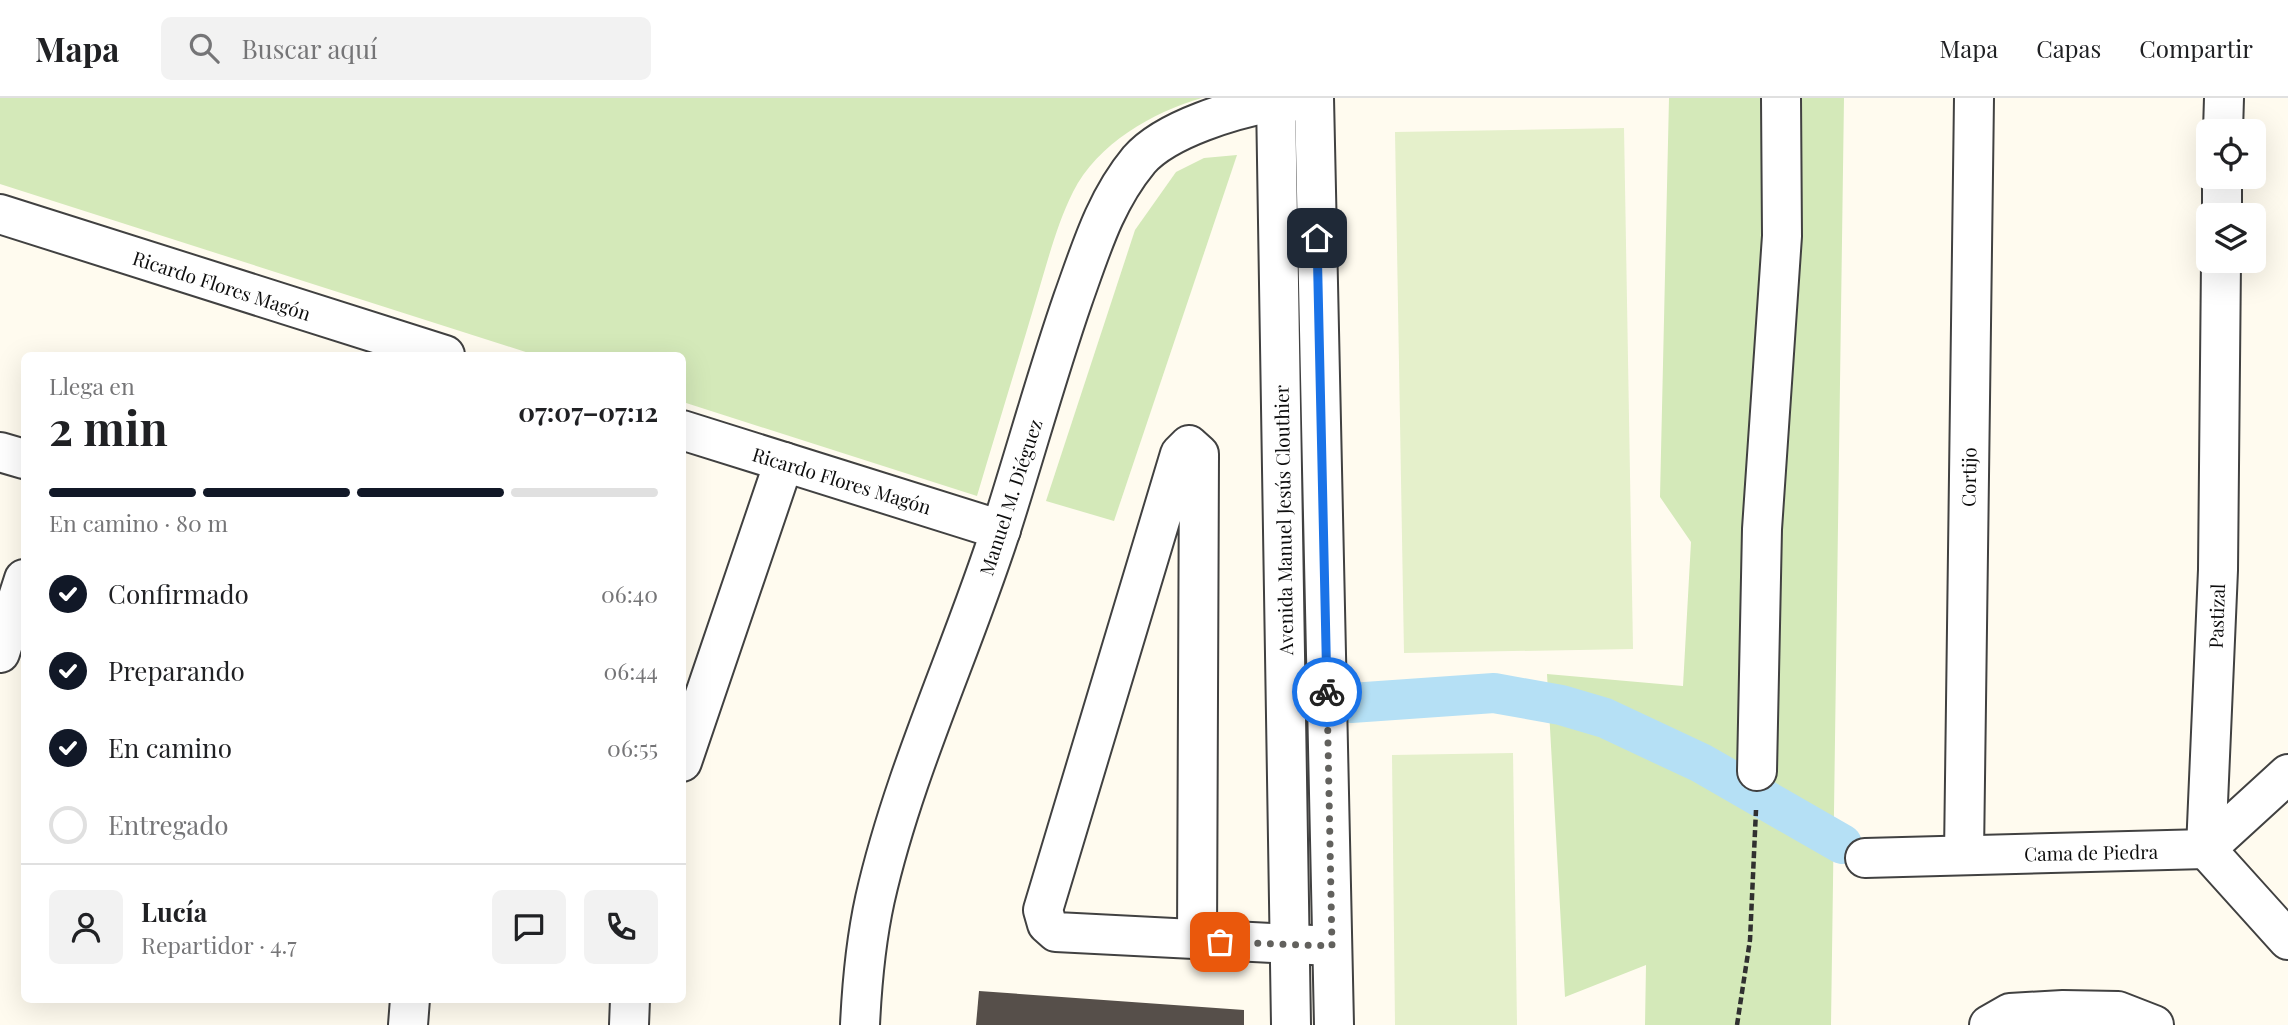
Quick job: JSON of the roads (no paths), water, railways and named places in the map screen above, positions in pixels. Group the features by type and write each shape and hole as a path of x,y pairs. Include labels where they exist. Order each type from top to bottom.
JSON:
{"street":[{"path":"1757,771 1762,529 1782,236 1781,98"},
{"name":"Cortijo","path":"1964,855 1974,98"},
{"path":"2223,119 2224,98"},
{"name":"Manuel M. Diéguez","path":"860,1025 865,957 875,900 891,838 1001,530 1062,332 1103,215 1119,186 1142,157 1167,138 1200,122 1276,100 1314,100"},
{"name":"Avenida Manuel Jesús Clouthier","path":"1276,100 1291,1025"},
{"name":"Avenida Manuel Jesús Clouthier","path":"1314,100 1334,1025"},
{"name":"Ricardo Flores Magón","path":"0,214 436,352"},
{"name":"Pastizal","path":"2206,849 2218,570 2221,273"},
{"name":"Ricardo Flores Magón","path":"686,431 1001,530"},
{"path":"1197,940 1199,454 1194,446 1189,445 1180,454 1043,910 1047,924 1055,932 1290,946 1332,946"},
{"path":"0,452 21,458"},
{"path":"686,750 785,461"},
{"path":"0,653 21,588"},
{"path":"2288,774 2206,849 2288,940"},
{"name":"Cama de Piedra","path":"1865,858 2206,849"},
{"path":"408,1025 410,1003"},
{"path":"629,1025 630,1003"},
{"path":"1989,1025 2010,1013 2063,1010 2118,1011 2154,1025"}],"waterway":[{"path":"1351,703 1494,693 1561,705 1605,718 1701,763 1842,844"}]}
